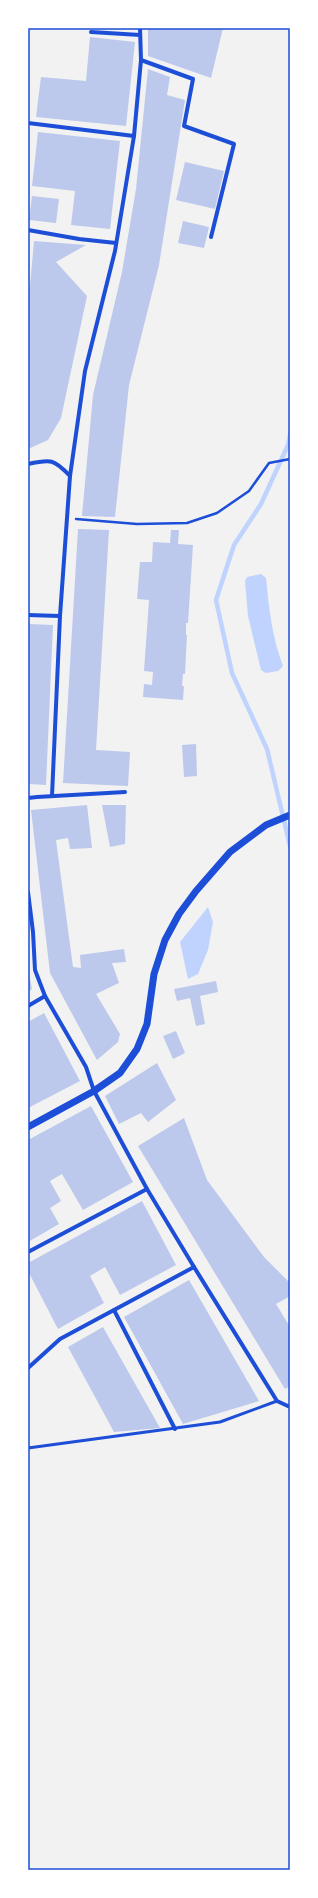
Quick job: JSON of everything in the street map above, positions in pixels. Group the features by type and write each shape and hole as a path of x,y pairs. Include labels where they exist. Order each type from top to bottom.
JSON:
{"street":[{"path":"52,796 60,616 70,476 85,371 116,243 134,136 141,60 140,28"},
{"path":"91,32 140,35"},
{"path":"141,60 193,79 184,126 234,144 211,237"},
{"path":"28,123 134,136"},
{"path":"28,230 116,243"},
{"path":"28,464 45,461 57,462 70,476"},
{"path":"28,615 60,616"},
{"path":"28,798 125,792"},
{"path":"28,1127 94,1091 120,1073 137,1049 147,1024 156,967 164,940 179,914 196,891 230,852 249,836 266,825 290,815"},
{"path":"28,892 33,932 35,970 45,996 86,1067 94,1091 147,1189 277,1401 290,1407"},
{"path":"28,1006 45,996"},
{"path":"28,1252 147,1189"},
{"path":"28,1368 60,1339 194,1267"},
{"path":"114,1310 175,1429"}],"lane":[{"path":"28,1448 220,1422 277,1401"}],"path":[{"path":"67,518 137,524 187,523 218,513 249,491 269,463 290,459"}],"water":[{"path":"261,574 266,578 274,634 283,666 278,671 266,673 261,670 248,616 245,581 247,577"},
{"path":"208,907 213,922 208,950 198,974 188,979 180,942"}],"building":[{"path":"148,28 223,28 211,78 148,56"},
{"path":"90,37 135,42 126,126 36,117 41,77 86,81"},
{"path":"148,69 170,77 167,95 185,100 159,265 129,385 115,517 82,516 93,395 122,272 136,189"},
{"path":"38,132 120,141 110,229 71,225 75,191 32,186"},
{"path":"185,162 224,171 215,209 176,200"},
{"path":"32,196 59,199 56,223 29,220"},
{"path":"183,221 209,227 204,248 178,243"},
{"path":"34,241 86,245 56,262 87,296 61,418 48,440 28,449 28,308"},
{"path":"78,529 109,530 96,750 130,752 128,786 63,783"},
{"path":"171,530 179,530 178,544 193,545 188,623 186,623 187,635 185,674 183,674 182,686 184,686 183,700 143,697 144,684 152,685 153,672 144,671 149,600 137,599 140,562 152,562 153,542 170,543"},
{"path":"28,624 53,625 46,785 28,784"},
{"path":"196,744 197,776 184,777 182,745"},
{"path":"87,805 92,848 70,849 68,838 56,840 73,967 81,968 80,955 124,949 126,962 112,963 119,983 96,994 120,1034 118,1042 97,1060 50,973 31,810"},
{"path":"102,805 126,805 125,844 110,847"},
{"path":"28,969 32,989 28,992"},
{"path":"216,981 218,992 200,996 205,1024 196,1026 190,998 177,1001 174,989"},
{"path":"44,1013 80,1081 28,1108 28,1022"},
{"path":"176,1031 185,1053 173,1059 163,1036"},
{"path":"157,1063 176,1100 148,1122 141,1113 119,1124 105,1096"},
{"path":"91,1106 133,1182 83,1210 62,1174 50,1181 61,1201 50,1208 59,1224 28,1242 28,1140"},
{"path":"184,1118 207,1180 264,1257 290,1283 290,1296 276,1304 290,1327 290,1386 285,1389 138,1146"},
{"path":"142,1201 176,1265 120,1295 105,1267 90,1276 104,1303 58,1329 28,1271 28,1263"},
{"path":"189,1280 259,1401 183,1424 124,1317"},
{"path":"103,1327 160,1428 114,1432 68,1347"}],"waterway":[{"path":"290,435 288,445 261,504 234,545 216,600 232,673 267,749 290,846"}]}
